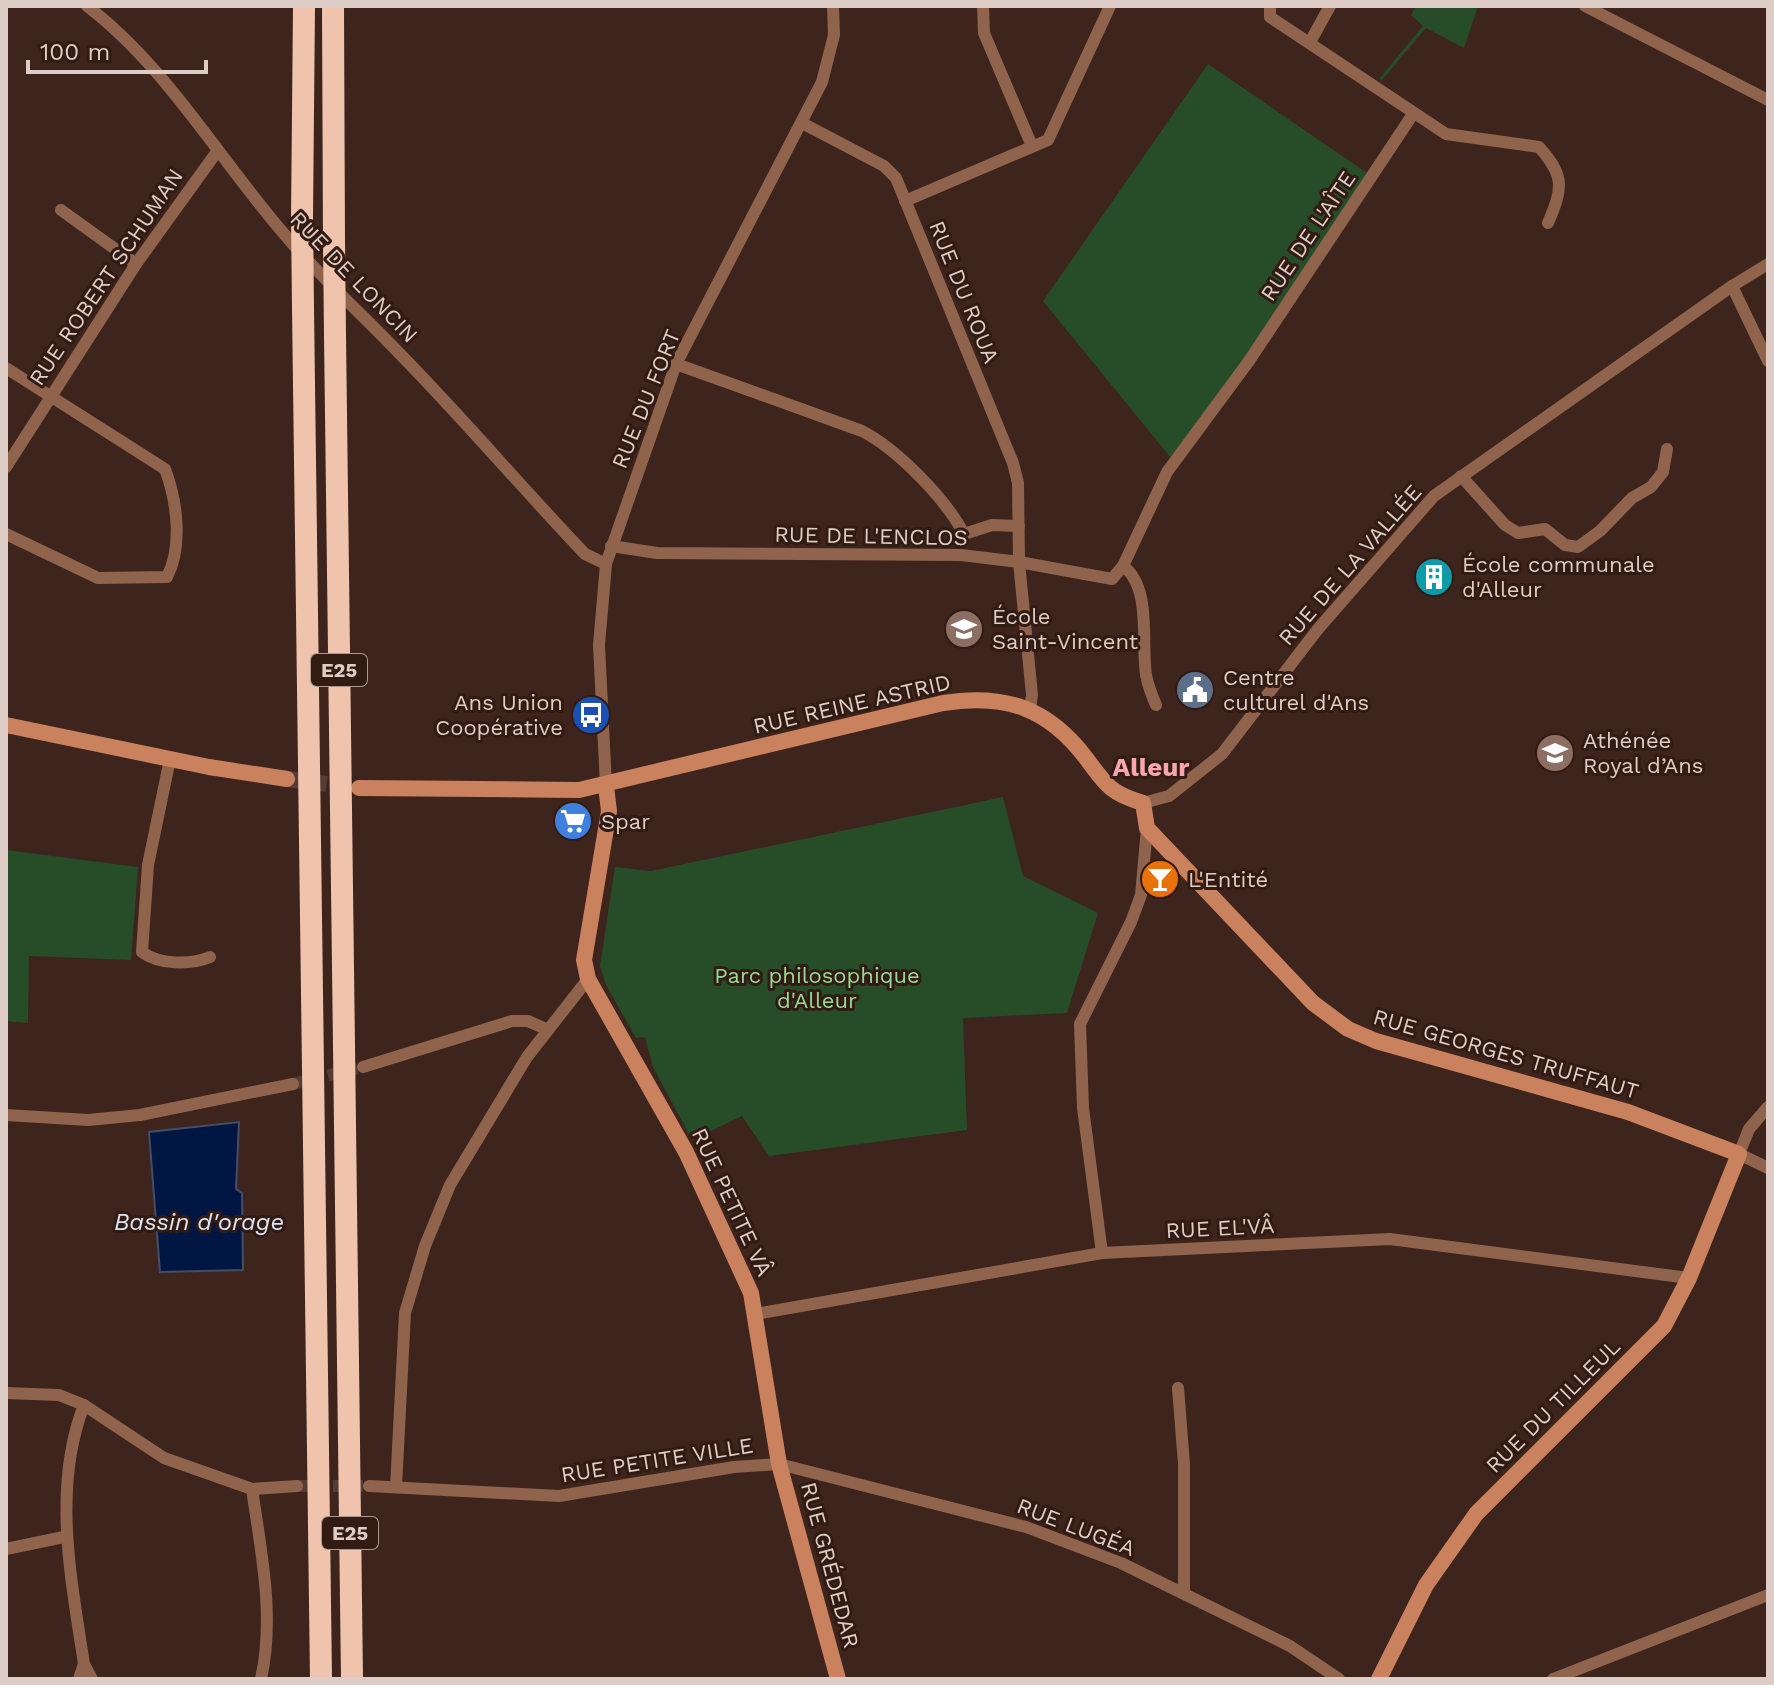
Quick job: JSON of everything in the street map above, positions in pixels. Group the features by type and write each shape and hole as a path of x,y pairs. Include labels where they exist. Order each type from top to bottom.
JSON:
{"highway":[{"name":"E25","path":"304,6 302,218 321,1679"},
{"name":"E25","path":"333,6 352,1679"}],"street":[{"name":"RUE DE LONCIN","path":"87,6 115,28 158,72 216,153 286,237 399,352 575,544 585,554 606,564"},
{"name":"RUE DU FORT","path":"606,786 599,645 606,564 611,546 676,364 802,123 830,60 834,35 833,6"},
{"path":"983,6 984,33 1032,146"},
{"path":"905,201 1048,140 1110,6"},
{"path":"1270,6 1270,17 1446,134 1539,147 1555,164 1562,192 1548,223"},
{"path":"1310,42 1330,6"},
{"path":"1585,6 1768,100"},
{"name":"RUE DE L'AÎTE","path":"1123,566 1167,472 1249,361 1413,114"},
{"name":"RUE DU ROUA","path":"802,123 884,166 896,178 1013,463 1018,483 1019,562 1031,670 1030,709"},
{"name":"RUE ROBERT SCHUMAN","path":"6,467 136,264 216,153"},
{"path":"61,210 136,264"},
{"name":"RUE DE LA VALLÉE","path":"1143,803 1169,796 1222,754 1318,629 1434,496 1612,374 1732,286 1768,264"},
{"path":"1732,286 1768,361"},
{"path":"676,364 862,431 886,443 955,517 964,534 961,555"},
{"path":"6,368 165,469 174,494 175,561 167,577 98,578 6,534"},
{"path":"1461,476 1505,525 1518,533 1545,529 1565,545 1578,547 1600,531 1632,498 1651,487 1663,472 1667,449"},
{"path":"964,534 992,525 1019,526"},
{"name":"RUE DE L'ENCLOS","path":"611,546 657,553 961,555 1019,562 1105,580 1118,574 1123,566"},
{"path":"1123,566 1130,571 1138,588 1146,679 1156,705"},
{"name":"RUE REINE ASTRID","path":"359,788 579,790 943,703 995,699 1030,709 1065,735 1100,780 1117,795 1143,803"},
{"path":"6,725 170,759 287,779"},
{"path":"170,759 148,865 142,952 150,959 169,961 198,962 210,957"},
{"path":"396,1487 405,1313 425,1246 450,1185 527,1057 588,979 584,960 609,811 606,786"},
{"path":"1102,1253 1083,1108 1080,1024 1131,922 1141,895 1147,828 1143,803"},
{"name":"RUE GEORGES TRUFFAUT","path":"1147,828 1313,1003 1348,1029 1376,1041 1628,1112 1739,1154"},
{"name":"RUE PETITE VÂ","path":"588,979 686,1152 740,1264 756,1314 779,1464"},
{"path":"363,1067 512,1021 528,1021 548,1030"},
{"path":"6,1115 88,1120 134,1115 293,1084"},
{"path":"1768,1107 1749,1129 1739,1154 1768,1168"},
{"name":"RUE DU TILLEUL","path":"1379,1679 1426,1585 1476,1514 1664,1326 1689,1278 1739,1154"},
{"name":"RUE EL'VÂ","path":"756,1314 1102,1253 1390,1239 1689,1278"},
{"path":"1178,1388 1184,1464 1184,1593"},
{"path":"6,1393 59,1395 84,1405 164,1458 252,1489 297,1486"},
{"path":"84,1405 73,1434 64,1537 84,1664 92,1679"},
{"name":"RUE PETITE VILLE","path":"369,1486 559,1496 734,1467 779,1464"},
{"name":"RUE LUGÉA","path":"779,1464 1026,1527 1121,1563 1290,1646 1339,1679"},
{"name":"RUE GRÉDEDAR","path":"779,1464 838,1679"},
{"path":"252,1489 266,1590 267,1634 261,1679"},
{"path":"6,1549 64,1537"},
{"path":"1553,1679 1642,1641 1768,1595"},
{"path":"79,1679 84,1664"}],"green space":[{"path":"1416,6 1478,6 1464,48 1426,28 1382,80 1379,79 1423,26 1411,15"},
{"path":"1208,64 1370,175 1249,361 1171,458 1043,301"},
{"name":"Parc philosophique d'Alleur","path":"1003,797 1023,876 1098,913 1067,1013 963,1018 967,1130 769,1156 742,1116 692,1140 653,1067 645,1037 636,1038 606,985 600,966 615,867 651,871"},
{"path":"6,850 138,867 131,960 29,956 28,1023 6,1021"}],"water":[{"name":"Bassin d'orage","path":"239,1122 236,1189 242,1193 243,1270 160,1272 149,1132"}],"tunnel":[{"path":"287,779 350,787"},
{"path":"293,1084 363,1067"},
{"path":"297,1486 369,1486"}],"place":[{"name":"École communale d'Alleur","path":"1434,577"},
{"name":"École Saint-Vincent","path":"964,629"},
{"name":"Centre culturel d'Ans","path":"1195,690"},
{"name":"Ans Union Coopérative","path":"591,715"},
{"name":"Athénée Royal d’Ans","path":"1555,753"},
{"name":"Spar","path":"573,821"},
{"name":"L'Entité","path":"1160,879"}],"district":[{"name":"Alleur","path":"1151,767"}]}
